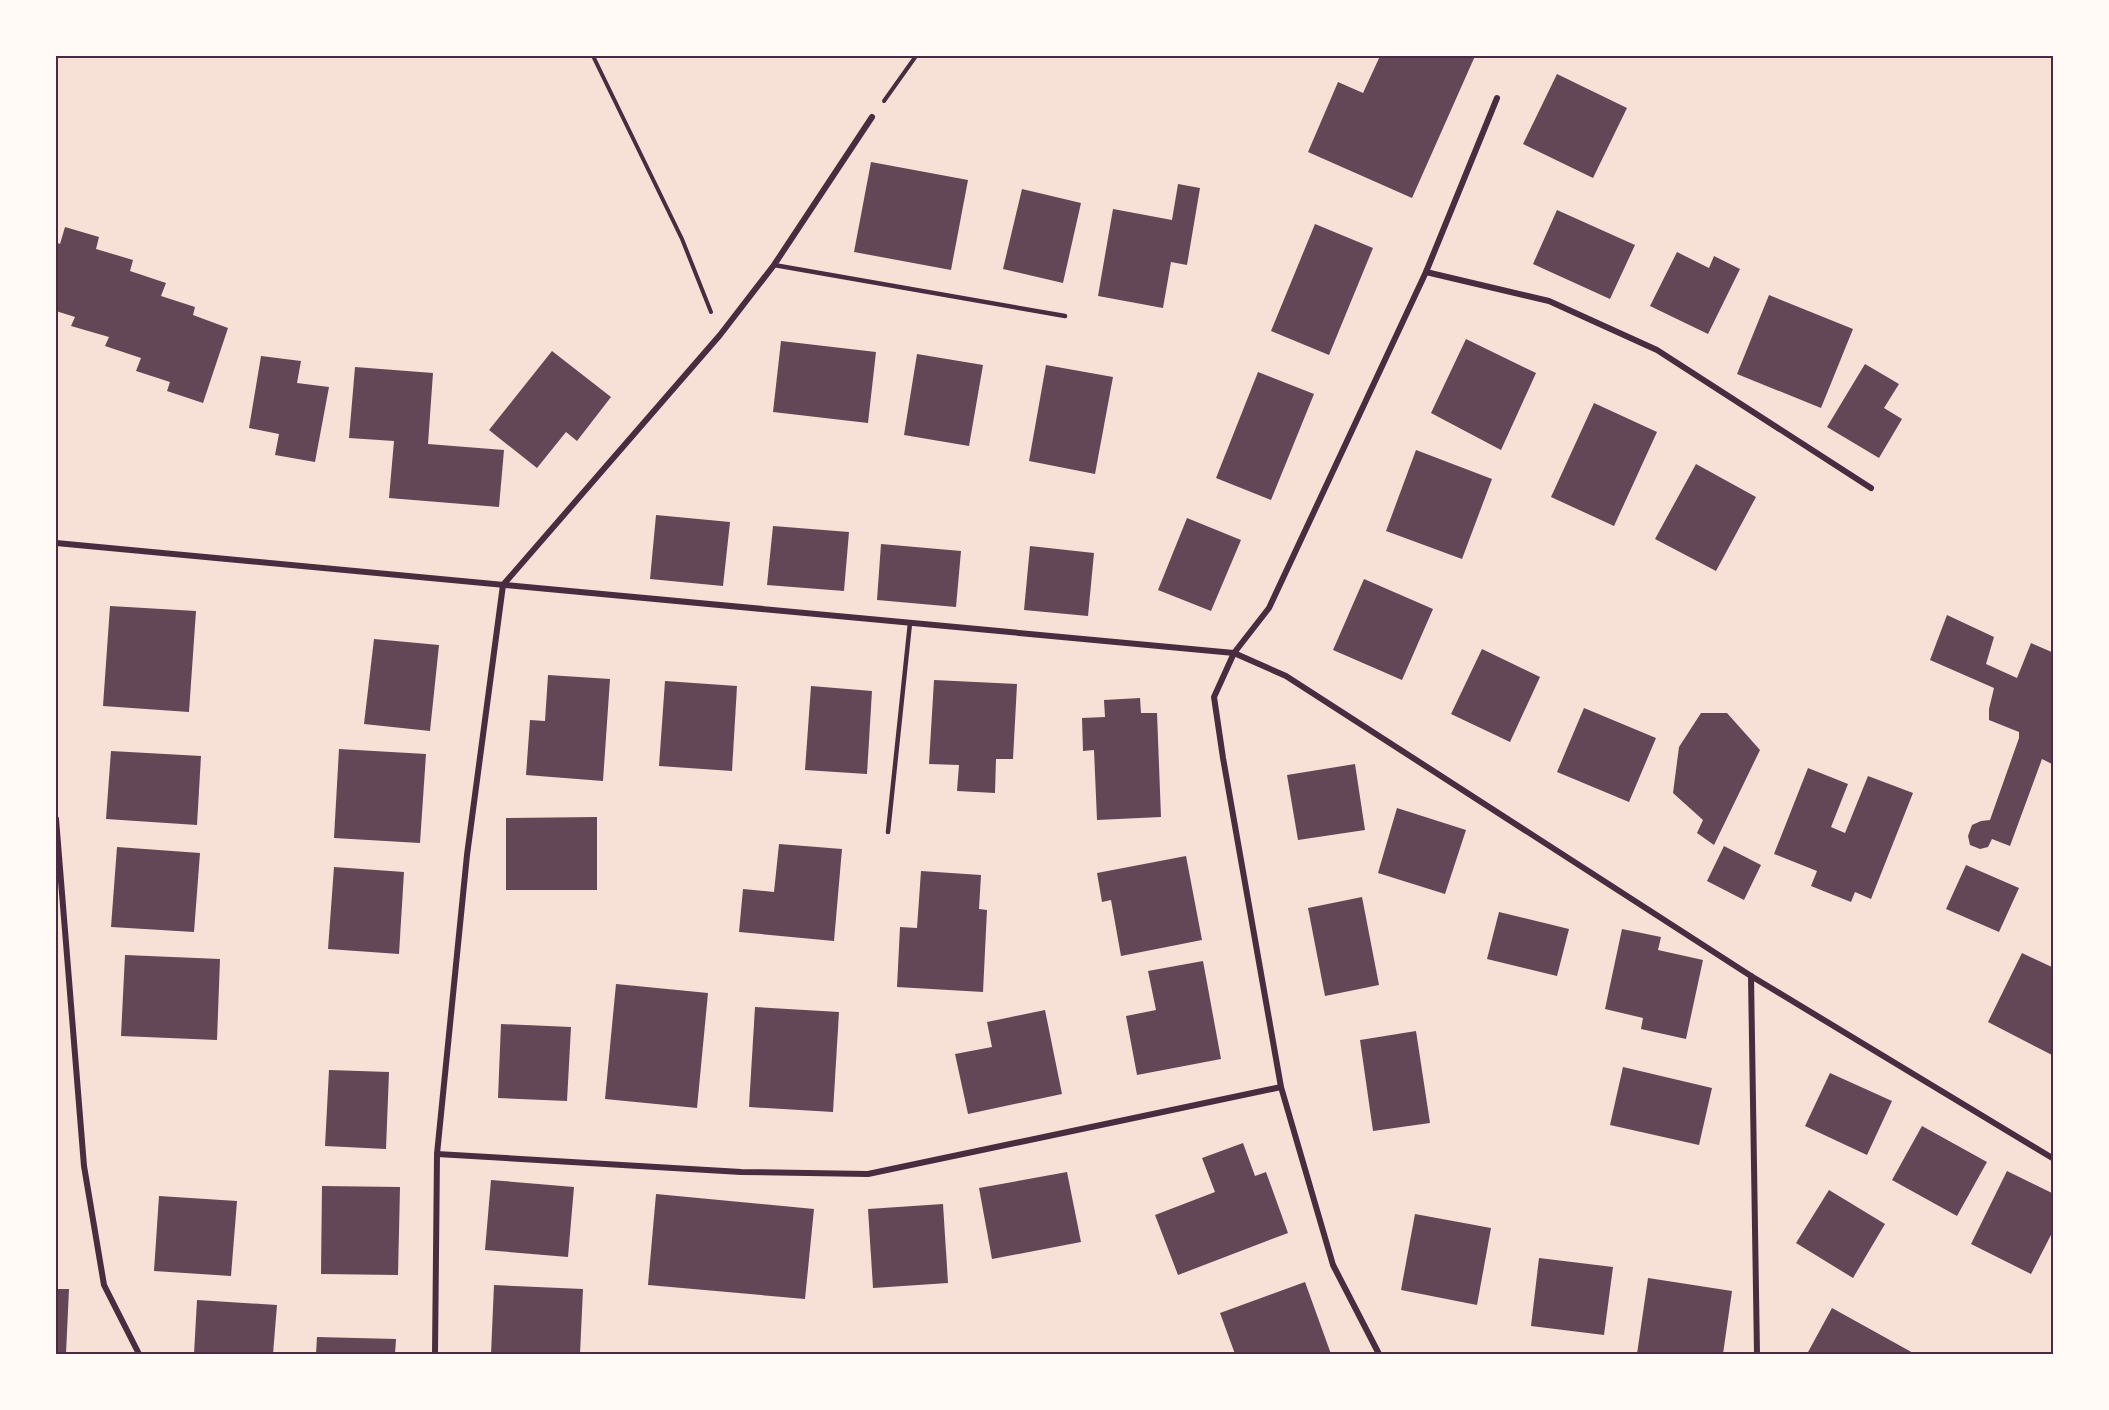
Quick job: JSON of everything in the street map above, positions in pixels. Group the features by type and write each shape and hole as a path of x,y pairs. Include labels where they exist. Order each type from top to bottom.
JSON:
{"street":[{"path":"1379,1354 1333,1265 1281,1087 1214,697 1234,653 1269,608 1426,273 1497,98"},
{"path":"435,1354 437,1154 466,855 503,585 720,335 774,265 872,117"},
{"path":"1426,273 1549,301 1657,350 1871,488"},
{"path":"56,543 1234,653 1286,676 1751,976 2054,1159"},
{"path":"56,819 84,1166 104,1285 139,1354"},
{"path":"1751,976 1757,1354"},
{"path":"437,1154 741,1172 868,1174 1281,1087"}],"lane":[{"path":"774,265 1065,316"},
{"path":"888,832 910,623"}],"path":[{"path":"593,56 682,238 720,335"},
{"path":"872,117 916,56"}],"building":[{"path":"1380,56 1475,56 1412,198 1308,152 1338,82 1363,93"},
{"path":"1557,74 1627,108 1593,178 1523,144"},
{"path":"871,162 968,180 951,270 854,252"},
{"path":"1178,184 1200,188 1187,265 1171,262 1163,308 1098,296 1113,209 1172,220"},
{"path":"1022,189 1081,203 1063,283 1003,269"},
{"path":"1557,210 1635,245 1610,299 1533,264"},
{"path":"1315,224 1373,248 1329,355 1271,331"},
{"path":"65,227 99,237 96,249 133,260 130,271 166,283 161,296 195,307 193,315 228,328 203,403 167,391 170,382 136,371 141,358 105,346 109,337 71,326 75,317 56,311 56,242 60,244"},
{"path":"1677,252 1709,268 1714,256 1740,269 1708,334 1650,306"},
{"path":"1769,295 1853,329 1821,408 1737,374"},
{"path":"1466,339 1536,373 1501,450 1431,413"},
{"path":"781,341 876,352 868,423 773,412"},
{"path":"552,351 611,397 577,441 566,432 537,468 489,430"},
{"path":"917,354 983,365 969,446 904,435"},
{"path":"261,356 301,361 297,383 329,387 315,462 275,455 279,434 249,428"},
{"path":"1865,364 1899,384 1884,408 1902,419 1879,458 1827,427"},
{"path":"1046,365 1113,377 1095,474 1029,461"},
{"path":"355,367 433,373 428,444 504,450 499,507 389,498 394,441 349,438"},
{"path":"1258,372 1314,394 1271,500 1216,478"},
{"path":"1594,403 1657,432 1614,526 1551,497"},
{"path":"1416,450 1492,479 1462,559 1386,531"},
{"path":"1696,464 1756,497 1716,571 1655,539"},
{"path":"656,515 730,522 723,586 650,579"},
{"path":"1187,518 1241,540 1211,611 1158,590"},
{"path":"773,526 849,532 844,591 767,585"},
{"path":"881,544 961,551 956,607 877,600"},
{"path":"1030,546 1094,553 1088,616 1024,610"},
{"path":"1364,579 1433,609 1402,680 1333,650"},
{"path":"110,606 196,611 189,712 103,706"},
{"path":"1947,615 1994,637 1986,664 2017,678 2031,643 2054,653 2054,765 2042,759 2010,846 1992,839 1988,847 1980,849 1970,845 1968,836 1972,825 1990,820 2019,738 2019,732 1989,720 1994,688 1930,660"},
{"path":"374,639 439,645 430,731 364,724"},
{"path":"1482,649 1540,677 1510,742 1451,714"},
{"path":"548,675 610,679 603,781 526,775 530,720 545,721"},
{"path":"934,680 1017,684 1013,759 996,759 995,793 957,791 959,765 929,764"},
{"path":"665,681 737,686 732,771 659,766"},
{"path":"811,686 872,691 867,774 805,770"},
{"path":"1140,698 1141,713 1157,713 1161,817 1097,820 1094,750 1083,751 1082,718 1105,717 1104,700"},
{"path":"1584,708 1656,738 1629,802 1557,772"},
{"path":"1701,713 1727,713 1760,750 1714,845 1697,833 1703,820 1673,793 1679,747"},
{"path":"339,749 426,754 420,843 334,838"},
{"path":"111,751 201,756 197,825 106,819"},
{"path":"1355,764 1365,830 1298,840 1287,775"},
{"path":"1808,768 1848,784 1831,827 1845,833 1868,776 1913,793 1871,899 1855,892 1851,902 1811,886 1817,871 1774,854"},
{"path":"1397,808 1466,830 1445,894 1378,873"},
{"path":"597,817 597,890 506,890 506,818"},
{"path":"779,844 842,849 834,941 739,932 743,889 774,892"},
{"path":"1724,846 1761,865 1744,900 1707,881"},
{"path":"117,847 200,853 194,932 111,927"},
{"path":"1186,856 1202,940 1121,956 1111,900 1102,902 1097,873"},
{"path":"1966,865 2019,888 1999,932 1946,909"},
{"path":"334,867 404,872 399,954 328,949"},
{"path":"921,871 981,875 979,909 987,910 983,992 897,987 900,927 917,928"},
{"path":"1362,897 1379,985 1325,996 1308,908"},
{"path":"1499,912 1569,929 1557,976 1487,959"},
{"path":"1622,929 1661,937 1658,950 1703,960 1686,1039 1641,1029 1643,1018 1605,1009"},
{"path":"2022,953 2054,968 2054,1056 1988,1022"},
{"path":"125,955 220,959 217,1040 121,1036"},
{"path":"1203,961 1221,1059 1137,1075 1126,1016 1156,1010 1148,971"},
{"path":"616,984 708,993 697,1108 605,1099"},
{"path":"755,1007 839,1012 833,1112 749,1107"},
{"path":"1045,1010 1062,1094 968,1114 955,1054 992,1047 987,1022"},
{"path":"501,1024 571,1027 567,1101 498,1098"},
{"path":"1416,1031 1430,1123 1373,1131 1360,1040"},
{"path":"1623,1067 1712,1088 1699,1145 1610,1125"},
{"path":"329,1070 389,1072 386,1149 325,1146"},
{"path":"1830,1073 1892,1101 1867,1155 1805,1126"},
{"path":"1922,1126 1987,1162 1957,1216 1892,1180"},
{"path":"1243,1143 1255,1176 1266,1172 1288,1233 1178,1275 1155,1215 1215,1192 1202,1158"},
{"path":"2007,1171 2054,1194 2054,1229 2031,1274 1971,1244"},
{"path":"1067,1172 1081,1242 992,1259 979,1188"},
{"path":"491,1180 574,1187 568,1257 485,1250"},
{"path":"322,1186 400,1187 398,1275 321,1274"},
{"path":"1829,1190 1885,1224 1853,1278 1796,1243"},
{"path":"656,1194 814,1209 805,1299 648,1285"},
{"path":"159,1196 237,1201 231,1276 154,1271"},
{"path":"943,1204 948,1283 873,1288 868,1209"},
{"path":"1415,1214 1491,1228 1477,1305 1401,1290"},
{"path":"1539,1258 1613,1267 1604,1335 1531,1326"},
{"path":"1648,1278 1732,1291 1723,1354 1637,1354"},
{"path":"1305,1282 1331,1354 1235,1354 1220,1313"},
{"path":"494,1285 583,1289 580,1354 491,1354"},
{"path":"56,1289 69,1289 66,1354 56,1354"},
{"path":"197,1300 277,1305 273,1354 194,1354"},
{"path":"1832,1308 1915,1354 1807,1354"},
{"path":"317,1337 396,1339 395,1354 316,1354"}]}
